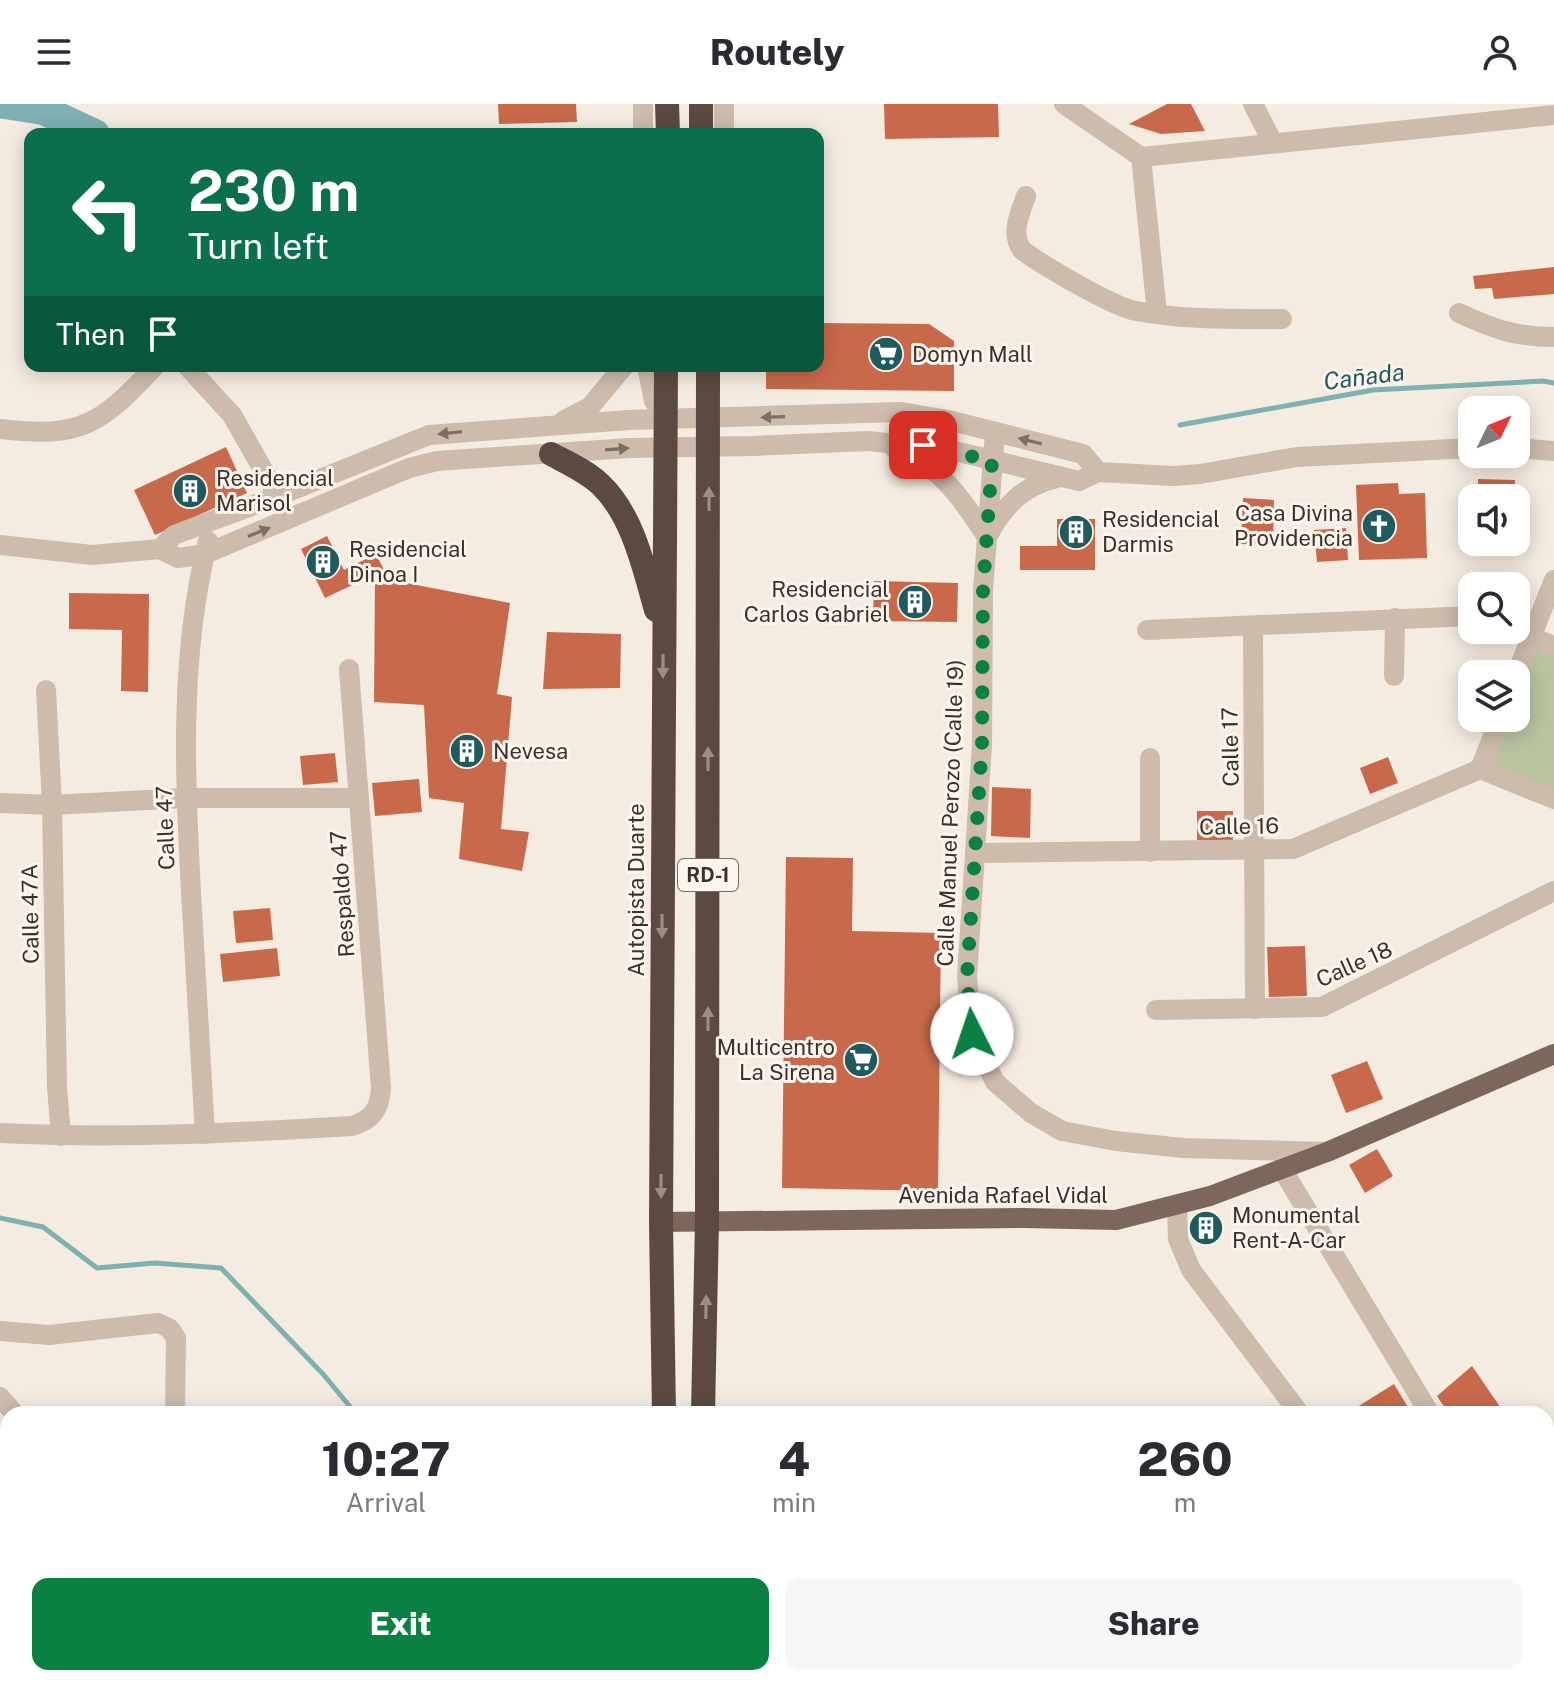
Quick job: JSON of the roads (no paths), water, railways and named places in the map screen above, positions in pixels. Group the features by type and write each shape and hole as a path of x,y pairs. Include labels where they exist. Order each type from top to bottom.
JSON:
{"highway":[{"path":"667,104 668,128"},
{"path":"701,104 701,128"},
{"name":"Autopista Duarte","path":"664,1406 661,1222 666,372"},
{"name":"RD-1","path":"703,1406 707,1221 708,372"},
{"path":"551,454 582,470 619,505 646,574 663,633"}],"main road":[{"name":"Avenida Rafael Vidal","path":"661,1222 1024,1218 1116,1220 1210,1196 1327,1152 1554,1054"}],"street":[{"path":"643,104 643,128"},
{"path":"724,104 724,128"},
{"path":"1064,104 1141,157 1554,115"},
{"path":"1253,104 1273,143"},
{"path":"1448,104 1457,124"},
{"path":"1141,157 1157,313"},
{"path":"1026,196 1016,225 1022,250 1112,302 1133,311 1204,318 1282,319"},
{"path":"1459,313 1498,331 1526,337 1554,337"},
{"path":"0,429 33,433 81,428 104,416 149,372"},
{"path":"193,372 232,415 278,496"},
{"path":"555,425 590,407 619,372"},
{"path":"648,372 654,401 667,420"},
{"path":"710,419 714,372"},
{"path":"160,549 174,535 429,435 494,428 901,412 1083,454 1098,472"},
{"path":"494,428 496,456"},
{"name":"Calle Manuel Perozo (Calle 19)","path":"995,433 983,590 982,745 967,977 972,1034 995,1082 1031,1113 1062,1131 1183,1148 1327,1152"},
{"path":"868,441 917,457 927,465 956,492 987,537 1012,500 1024,490 1037,482 1062,477"},
{"path":"0,545 92,555 160,549 178,558 205,554 409,468 437,461 496,456 629,448 868,441 946,449 1079,481 1098,472 1174,476 1297,457 1458,449"},
{"path":"1530,449 1554,451"},
{"name":"Calle 47","path":"205,1134 186,798 187,697 192,620 213,522"},
{"path":"1530,620 1554,580"},
{"path":"1147,630 1458,616"},
{"path":"1394,676 1395,618"},
{"name":"Calle 17","path":"1253,627 1255,1009"},
{"path":"1530,636 1554,646"},
{"name":"Respaldo 47","path":"205,1134 352,1126 374,1114 381,1101 349,669"},
{"name":"Calle 47A","path":"46,690 61,1136"},
{"path":"1495,732 1480,769 1554,799"},
{"path":"1150,758 1150,852"},
{"name":"Calle 16","path":"976,853 1293,849 1480,769"},
{"path":"0,803 52,805 186,798 359,798"},
{"name":"Calle 18","path":"1156,1010 1322,1007 1554,891"},
{"path":"0,1133 61,1136 205,1134"},
{"path":"1282,1169 1425,1406"},
{"path":"1177,1205 1178,1239 1191,1270 1294,1406"},
{"path":"0,1331 49,1335 158,1323 169,1328 176,1338 175,1406"}],"waterway":[{"path":"5,104 43,110 82,128"},
{"name":"Cañada","path":"1180,425 1373,390 1543,381 1554,383"},
{"path":"0,1218 43,1227 97,1268 155,1263 221,1268 323,1374 349,1406"}],"place":[{"name":"Domyn Mall","path":"886,354"},
{"name":"Residencial Marisol","path":"190,491"},
{"name":"Casa Divina Providencia","path":"1379,526"},
{"name":"Residencial Darmis","path":"1076,532"},
{"name":"Residencial Dinoa I","path":"323,562"},
{"name":"Residencial Carlos Gabriel","path":"915,602"},
{"name":"Nevesa","path":"467,751"},
{"name":"Multicentro La Sirena","path":"861,1060"},
{"name":"Monumental Rent-A-Car","path":"1206,1228"}]}
